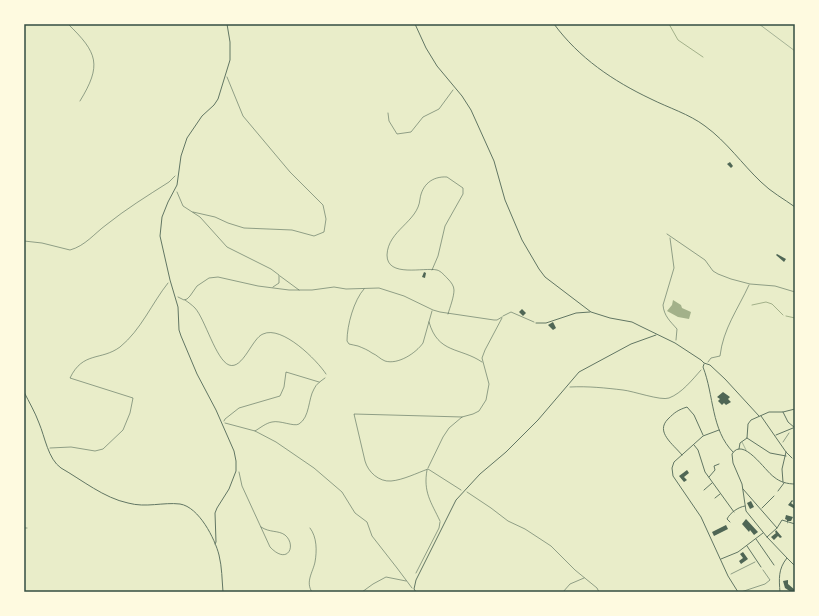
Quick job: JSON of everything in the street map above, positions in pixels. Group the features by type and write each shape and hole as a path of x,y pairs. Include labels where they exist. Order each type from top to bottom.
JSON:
{"street":[{"path":"215,544 217,508 229,489 236,470 236,461 234,451 216,410 197,374 179,330 178,307 170,280 161,238 161,230 164,210 175,190 178,180 183,145 195,125 214,105 218,98 226,74 230,60 227,24"},
{"path":"415,24 421,39 432,58 471,110 494,161 505,200 522,240 539,269 545,277 590,312"},
{"path":"554,24 596,68 628,87 690,117 705,126 724,142 762,183 795,207"},
{"path":"536,323 546,323 576,313 590,312 610,318 632,322 675,343 702,360 704,363 708,364 725,379 760,416 792,458"},
{"path":"415,591 420,573 456,500 464,491 538,420 581,371 631,344 656,334"},
{"path":"704,363 703,367 719,430 733,452 732,459 743,489 744,506 748,515 795,566"},
{"path":"24,392 39,422 53,461 58,466 118,500 136,505 178,504 191,508 199,516 215,544 220,559 223,592"},
{"path":"682,455 664,435 662,428 665,422 677,410 687,407 692,412 703,436"},
{"path":"739,449 739,445 747,438 749,421 770,412 783,412 795,409"},
{"path":"774,436 794,428 788,422 783,412"},
{"path":"719,430 703,436 674,462 672,476 701,517 728,576 738,592"},
{"path":"747,438 769,453 786,456"},
{"path":"694,444 698,450 702,466 708,477 734,512"},
{"path":"733,452 739,449 747,451 772,476 784,483 795,484"},
{"path":"778,491 784,483 782,469 786,452"},
{"path":"708,477 715,470 714,466 719,464"},
{"path":"704,490 713,483"},
{"path":"743,489 777,528"},
{"path":"715,498 721,493"},
{"path":"761,509 774,496"},
{"path":"730,522 727,519 734,512 744,506"},
{"path":"767,537 777,528 782,520 795,524"},
{"path":"720,559 738,552 763,533"},
{"path":"755,539 774,565"},
{"path":"746,546 761,567"},
{"path":"780,592 780,570 787,558"}],"lane":[{"path":"759,24 795,51"},
{"path":"742,442 747,451"}],"path":[{"path":"68,24 88,44 93,58 94,67 92,77 89,86 80,101"},
{"path":"192,212 215,217 244,228 292,230 314,236 324,232 326,219 323,204 290,172 243,116 226,74"},
{"path":"388,113 389,121 398,134 412,132 422,117 439,109 455,88"},
{"path":"24,241 42,243 70,250 75,248 176,175"},
{"path":"432,270 438,256 445,226 463,194 463,188 447,176 442,176 429,181 424,186 418,210 398,231 390,246 387,256 388,262 392,265 408,271 432,270 441,272 452,285 454,290 448,314"},
{"path":"175,190 178,192 183,206 209,225 227,247 271,269 299,290"},
{"path":"667,234 705,260 713,271 731,280 750,284 769,285 795,292"},
{"path":"670,237 674,268 663,305 666,318 677,329 675,343"},
{"path":"272,288 279,282 279,276"},
{"path":"184,300 190,296 197,286 211,277 218,277 244,284 299,290 319,290 334,287 346,289 379,288 390,291 433,310 448,314 497,320 511,312 536,323"},
{"path":"48,448 71,447 95,451 108,446 123,430 130,413 133,398 70,378 74,369 83,361 109,353 120,347 137,328 170,280"},
{"path":"708,364 708,360 711,358 720,356 721,343 725,331 750,284"},
{"path":"365,288 358,295 354,304 347,337 349,344 359,346 388,362 395,362 404,358 420,347 433,310"},
{"path":"178,297 195,308 221,359 228,365 233,366 237,364 253,347 260,335 271,333 281,335 293,341 311,355 326,374"},
{"path":"502,317 482,358 482,363 489,384 483,407 473,414 462,417 354,414 354,420 367,468 380,478 391,481 428,469 491,508 508,521 525,529 551,546 584,578 597,588 599,592"},
{"path":"429,321 438,341 446,347 477,359 482,363"},
{"path":"567,388 585,386 622,390 664,399 681,391 703,367"},
{"path":"224,423 225,419 239,408 280,396 284,387 286,372 320,382"},
{"path":"255,431 272,422 280,421 296,425 300,424 308,408 314,388 325,378"},
{"path":"443,527 427,495 426,480 428,469 449,428 462,417"},
{"path":"221,422 255,431 276,442 314,468 342,492 355,513 367,522 372,536 411,588"},
{"path":"780,444 787,438 789,430"},
{"path":"238,470 242,486 270,547 275,552 284,556 288,554 290,546 289,540 285,535 278,532 268,531 261,527"},
{"path":"415,578 417,570 439,528 440,522"},
{"path":"310,528 315,534 316,538 315,561 309,586 312,592"},
{"path":"728,576 757,561"},
{"path":"741,592 765,584 770,580 761,567"},
{"path":"362,592 386,577 407,581"},
{"path":"563,592 570,584 584,578"},
{"path":"413,585 415,591"}],"shaded area":[{"path":"673,300 681,305 682,308 691,312 689,319 678,317 667,311 672,305"}],"building":[{"path":"730,162 733,166 731,168 727,164"},
{"path":"777,254 786,259 784,262 776,255"},
{"path":"424,272 426,273 425,278 422,277"},
{"path":"522,309 526,313 523,316 519,312"},
{"path":"553,322 556,328 553,330 548,325"},
{"path":"723,392 730,397 728,399 731,402 726,405 724,403 722,405 718,401 720,399 717,397"},
{"path":"687,470 689,473 684,477 687,480 684,482 679,476"},
{"path":"792,500 793,501 791,503 795,506 795,509 788,505"},
{"path":"751,501 754,507 750,509 747,503"},
{"path":"786,515 793,517 787,524 787,520 785,519"},
{"path":"746,519 758,532 754,535 742,524"},
{"path":"726,525 728,529 714,536 712,532"},
{"path":"776,530 782,537 780,538 778,536 774,540 771,537 776,533"},
{"path":"743,552 748,559 741,564 739,561 743,558 740,554"},
{"path":"788,580 788,584 795,590 795,592 791,592 785,588 783,581"}],"waterway":[{"path":"669,24 678,40 703,57"},
{"path":"752,305 766,302 772,304 783,315"},
{"path":"786,316 795,318"}]}
